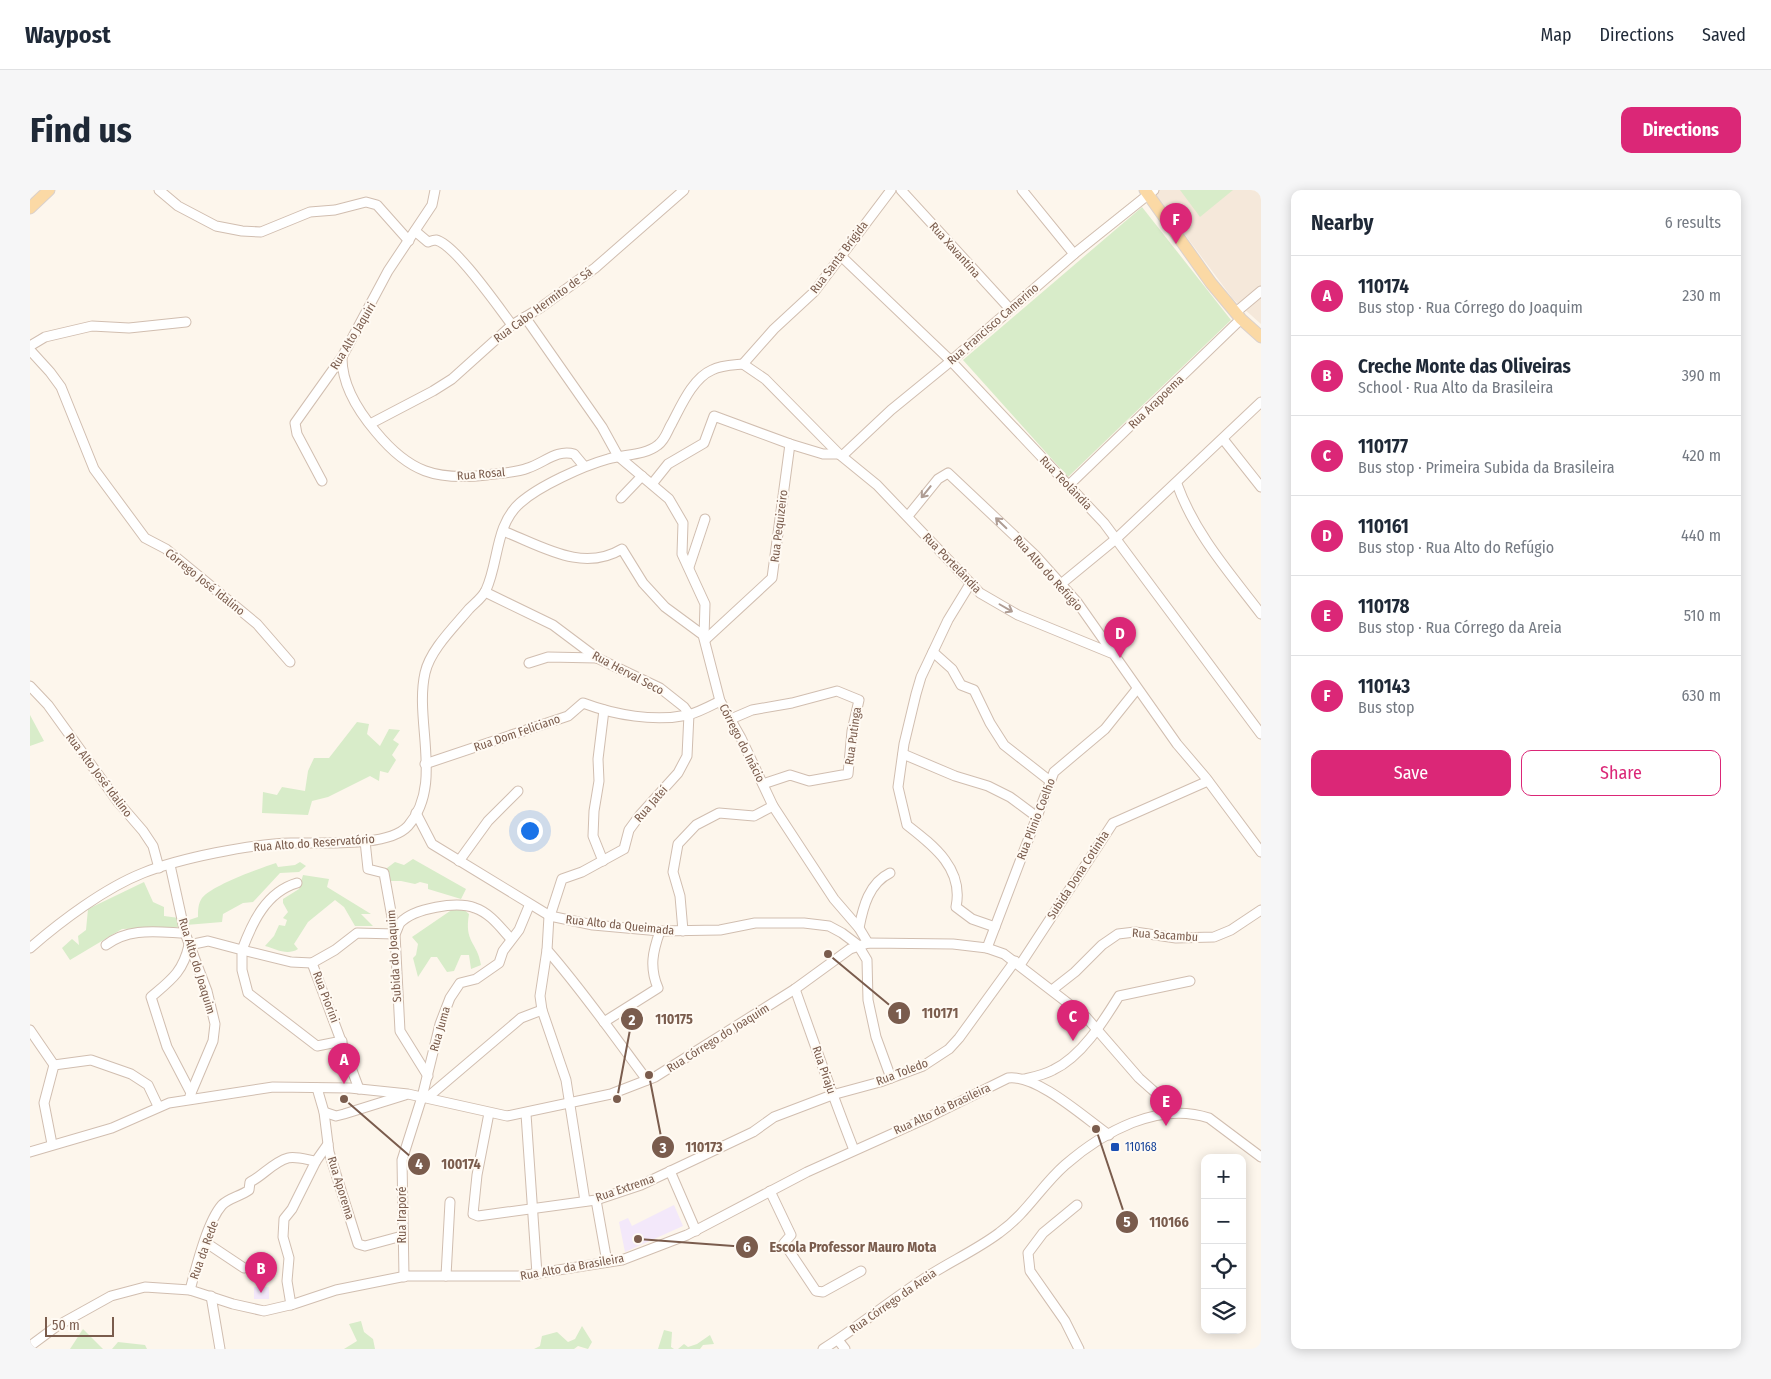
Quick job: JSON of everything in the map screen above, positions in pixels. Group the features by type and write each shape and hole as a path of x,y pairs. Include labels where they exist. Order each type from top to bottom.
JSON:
{"main road":[{"path":"30,208 50,190"},
{"path":"1149,192 1211,283 1238,315 1261,337"}],"street":[{"path":"159,190 178,206 216,226 242,231 261,232 310,212 335,210 366,202 377,205 409,241"},
{"name":"Rua Alto Jaquiri","path":"322,481 297,434 295,423 342,357 388,271 432,205 435,190"},
{"name":"Rua Cabo Hermito de Sá","path":"370,424 429,394 452,379 512,325 594,268 684,190"},
{"name":"Rua Santa Brígida","path":"743,364 774,329 814,292 891,190"},
{"name":"Rua Xavantina","path":"901,190 1010,309"},
{"path":"1022,190 1074,254"},
{"name":"Rua Francisco Camerino","path":"840,455 1149,192"},
{"path":"416,231 428,242 436,240 448,247 460,259 512,325"},
{"name":"Rua Teolândia","path":"842,257 951,361 1117,538 1261,734"},
{"name":"Rua Arapoema","path":"1069,485 1261,291"},
{"path":"525,317 602,427 618,456"},
{"path":"30,348 45,337 92,326 128,328 186,322"},
{"name":"Córrego José Idalino","path":"30,348 61,387 94,468 145,538 166,549 257,624 290,662"},
{"name":"Rua Rosal","path":"342,357 342,366 352,395 370,424 393,452 422,470 447,477 475,476 528,468 562,452 574,454 584,466"},
{"name":"Rua Portelândia","path":"743,364 785,398 840,455 877,485 980,593 1018,615 1112,653"},
{"name":"Rua Alto do Reservatório","path":"30,948 55,927 124,882 159,868 256,846 288,843 365,841 401,833 416,813 424,797 423,686 426,668 442,642 485,592 509,515 521,502 584,466 618,456 643,452 657,446 666,438 685,399 710,370 743,364"},
{"path":"1061,584 1178,484 1261,402"},
{"path":"652,484 668,464 704,443 714,416 822,454 840,455"},
{"path":"1223,439 1261,487"},
{"name":"Rua Pequizeiro","path":"705,638 772,578 790,444"},
{"name":"Córrego do Inácio","path":"618,456 669,499 682,523 682,554 705,604 705,638 720,701 731,719 773,806 834,899 859,928 868,943"},
{"name":"Rua Alto do Refúgio","path":"908,516 938,478 948,473 1035,555 1077,602 1137,690 1261,852"},
{"path":"621,498 642,476"},
{"path":"1178,484 1186,508 1197,528 1261,614"},
{"path":"689,567 705,519"},
{"path":"503,531 572,558 585,560 611,555 622,549 648,589 665,607 705,638"},
{"path":"970,584 958,601 916,694 898,787 907,825 930,842 947,862 959,893 956,907 972,919 995,927"},
{"name":"Rua Herval Seco","path":"485,592 553,625 597,658 660,688 684,707 689,714"},
{"path":"934,652 952,669 961,684 974,690 990,723 1004,745 1050,781"},
{"path":"529,663 548,657 597,658"},
{"name":"Rua Alto José Idalino","path":"30,686 48,705 118,802 144,831 152,846 159,868"},
{"name":"Rua Plinio Coelho","path":"987,948 1054,772 1105,729 1137,690"},
{"name":"Rua Putinga","path":"731,719 752,710 792,703 838,691 859,700 852,731 848,774 809,781 790,775 763,784"},
{"name":"Rua Dom Feliciano","path":"425,764 568,716 583,703 604,710 646,717 689,714 720,701"},
{"path":"603,861 593,836 594,811 600,781 598,760 604,710"},
{"name":"Rua Jateí","path":"585,1201 568,1104 566,1080 542,1010 540,996 550,916 562,879 582,872 624,849 629,830 640,814 678,773 686,756 689,714"},
{"path":"903,754 955,776 988,786 1010,797 1037,817"},
{"name":"Subida Dona Cotinha","path":"1017,963 1113,823 1208,781"},
{"path":"458,861 488,821 518,791"},
{"path":"684,931 680,896 673,872 678,844 696,825 719,813 754,816 773,806"},
{"name":"Rua Alto da Queimada","path":"416,813 432,844 530,906 550,916 594,925 660,931 720,930 755,923 804,923 829,926 850,937 858,945"},
{"name":"Subida do Joaquim","path":"365,841 368,869 384,873 395,934 400,1031 428,1076"},
{"name":"Rua Alto do Joaquim","path":"170,865 185,933 207,991 215,1024 213,1041 190,1096"},
{"path":"859,928 869,895 877,882 890,873"},
{"path":"297,883 278,892 252,923 242,950 242,970 248,993 317,1046 342,1041"},
{"path":"395,934 401,923 412,916 437,907 457,905 476,908 493,919 511,938"},
{"name":"Rua Juma","path":"425,1097 440,1024 450,998 460,983 476,978 499,963 511,938 519,930 530,906"},
{"name":"Rua Sacambu","path":"1052,990 1075,972 1102,944 1118,934 1135,932 1176,938 1214,937 1231,930 1261,910"},
{"path":"106,945 119,936 130,933 149,931 185,933"},
{"path":"604,1022 658,988 652,969 653,952 660,931"},
{"name":"Rua Piorini","path":"359,1089 312,963 335,950 357,933 395,934"},
{"path":"190,1096 167,1047 151,997 175,976 185,962 190,944 208,941 291,962 312,963"},
{"name":"Rua Córrego do Joaquim","path":"30,1152 112,1128 158,1106 190,1096 273,1087 359,1089 408,1094 507,1116 526,1114 611,1094 647,1080 795,989 858,945 868,943 932,943 987,948 1017,963 1086,1017 1139,1078 1176,1111"},
{"path":"858,945 867,960 868,1000 878,1044 891,1078"},
{"path":"547,950 577,985 589,1005 647,1080"},
{"name":"Rua Toledo","path":"832,1095 891,1078 923,1066 950,1049 1017,963"},
{"path":"1023,1080 1054,1070 1098,1031 1119,996 1190,981"},
{"name":"Rua Piraju","path":"795,989 832,1095 854,1150"},
{"path":"425,1097 521,1018 542,1010"},
{"path":"30,1030 54,1065 44,1103 52,1144"},
{"path":"54,1065 91,1060 131,1074 148,1085 158,1106"},
{"name":"Rua Alto da Brasileira","path":"30,1346 57,1326 115,1294 145,1287 190,1290 254,1310 273,1309 336,1290 404,1277 500,1277 537,1274 607,1262 638,1254 696,1230 854,1150 925,1119 1000,1081 1015,1077 1050,1093 1109,1136"},
{"name":"Rua Aporema","path":"317,1088 324,1112 328,1144 358,1244 365,1246 402,1236"},
{"path":"324,1112 336,1116 408,1094"},
{"name":"Rua Extrema","path":"489,1113 477,1175 473,1214 478,1216 596,1200 641,1185 752,1132 774,1117 832,1095"},
{"name":"Rua Iraporé","path":"404,1277 402,1160 425,1097"},
{"name":"Rua Córrego da Areia","path":"822,1349 838,1340 907,1289 1000,1233 1024,1213 1064,1166 1135,1121 1157,1114 1176,1111 1209,1118 1261,1157"},
{"path":"526,1114 537,1274"},
{"path":"291,1305 287,1280 289,1258 284,1237 284,1220 300,1196 316,1161 328,1144"},
{"name":"Rua da Rede","path":"190,1290 205,1242 222,1206 249,1190 250,1182 260,1178 275,1164 289,1157 316,1161"},
{"path":"670,1171 696,1230"},
{"path":"770,1191 791,1234 784,1243 816,1291 824,1292 861,1271"},
{"path":"596,1200 607,1262"},
{"path":"446,1276 450,1202"},
{"path":"1077,1205 1043,1233 1028,1253 1030,1271 1065,1321 1079,1349"},
{"path":"205,1242 244,1268"},
{"path":"211,1296 220,1349"},
{"path":"838,1340 845,1349"}],"shaded area":[{"path":"1156,190 1261,190 1261,324 1233,299 1153,192"},
{"path":"674,1205 683,1226 625,1252 619,1222 628,1218 632,1226"},
{"path":"254,1287 269,1287 269,1299 254,1299"}],"green space":[{"path":"1180,190 1233,190 1200,217"},
{"path":"1142,207 1231,320 1068,477 963,360"},
{"path":"30,715 44,741 30,746"},
{"path":"357,722 369,724 367,734 380,746 389,729 400,730 393,740 399,744 392,755 396,760 388,773 380,771 379,781 370,776 328,797 312,801 308,815 262,813 263,792 277,795 282,787 305,791 308,771 314,758 329,758"},
{"path":"413,859 466,889 461,899 428,889 428,884 420,882 415,884 388,881 387,868 395,862 404,865"},
{"path":"300,862 306,866 299,872 280,873 253,902 243,903 223,914 222,922 186,925 186,921 198,917 198,909 202,898 216,888 236,878 276,863 278,867 295,865"},
{"path":"303,875 329,879 327,887 371,914 361,914 373,926 355,926 344,907 335,900 308,922 294,944 298,949 286,952 265,946 274,936 279,925 285,926 287,920 283,918 288,912 283,899 299,889"},
{"path":"144,882 153,902 164,907 164,916 179,918 180,927 122,929 70,960 62,948 72,939 79,945 78,936 86,930 88,909"},
{"path":"453,909 463,909 469,914 468,931 481,965 471,969 469,955 461,955 454,971 447,972 437,957 431,957 418,977 413,958 416,955 418,944 412,937"},
{"path":"361,1321 364,1332 373,1339 375,1349 344,1349 357,1341 349,1324"},
{"path":"582,1326 592,1342 588,1349 578,1346 574,1349 534,1349 540,1346 542,1336 557,1332 568,1342 575,1339"},
{"path":"83,1329 103,1349 70,1349"},
{"path":"664,1330 672,1332 671,1347 674,1349 658,1349"},
{"path":"710,1335 714,1344 703,1345 700,1349 678,1349 684,1344 688,1347 697,1344"},
{"path":"118,1342 145,1345 147,1349 112,1349"}],"place":[{"name":"110143","path":"1176,244"},
{"name":"110161","path":"1120,658"},
{"name":"110171","path":"828,954"},
{"name":"110177","path":"1073,1041"},
{"name":"110173","path":"649,1075"},
{"name":"110174","path":"344,1084"},
{"name":"100174","path":"344,1099"},
{"name":"110175","path":"617,1099"},
{"name":"110178","path":"1166,1126"},
{"name":"110166","path":"1096,1129"},
{"name":"110168","path":"1115,1147"},
{"name":"Escola Professor Mauro Mota","path":"638,1239"},
{"name":"Creche Monte das Oliveiras","path":"261,1293"}]}
